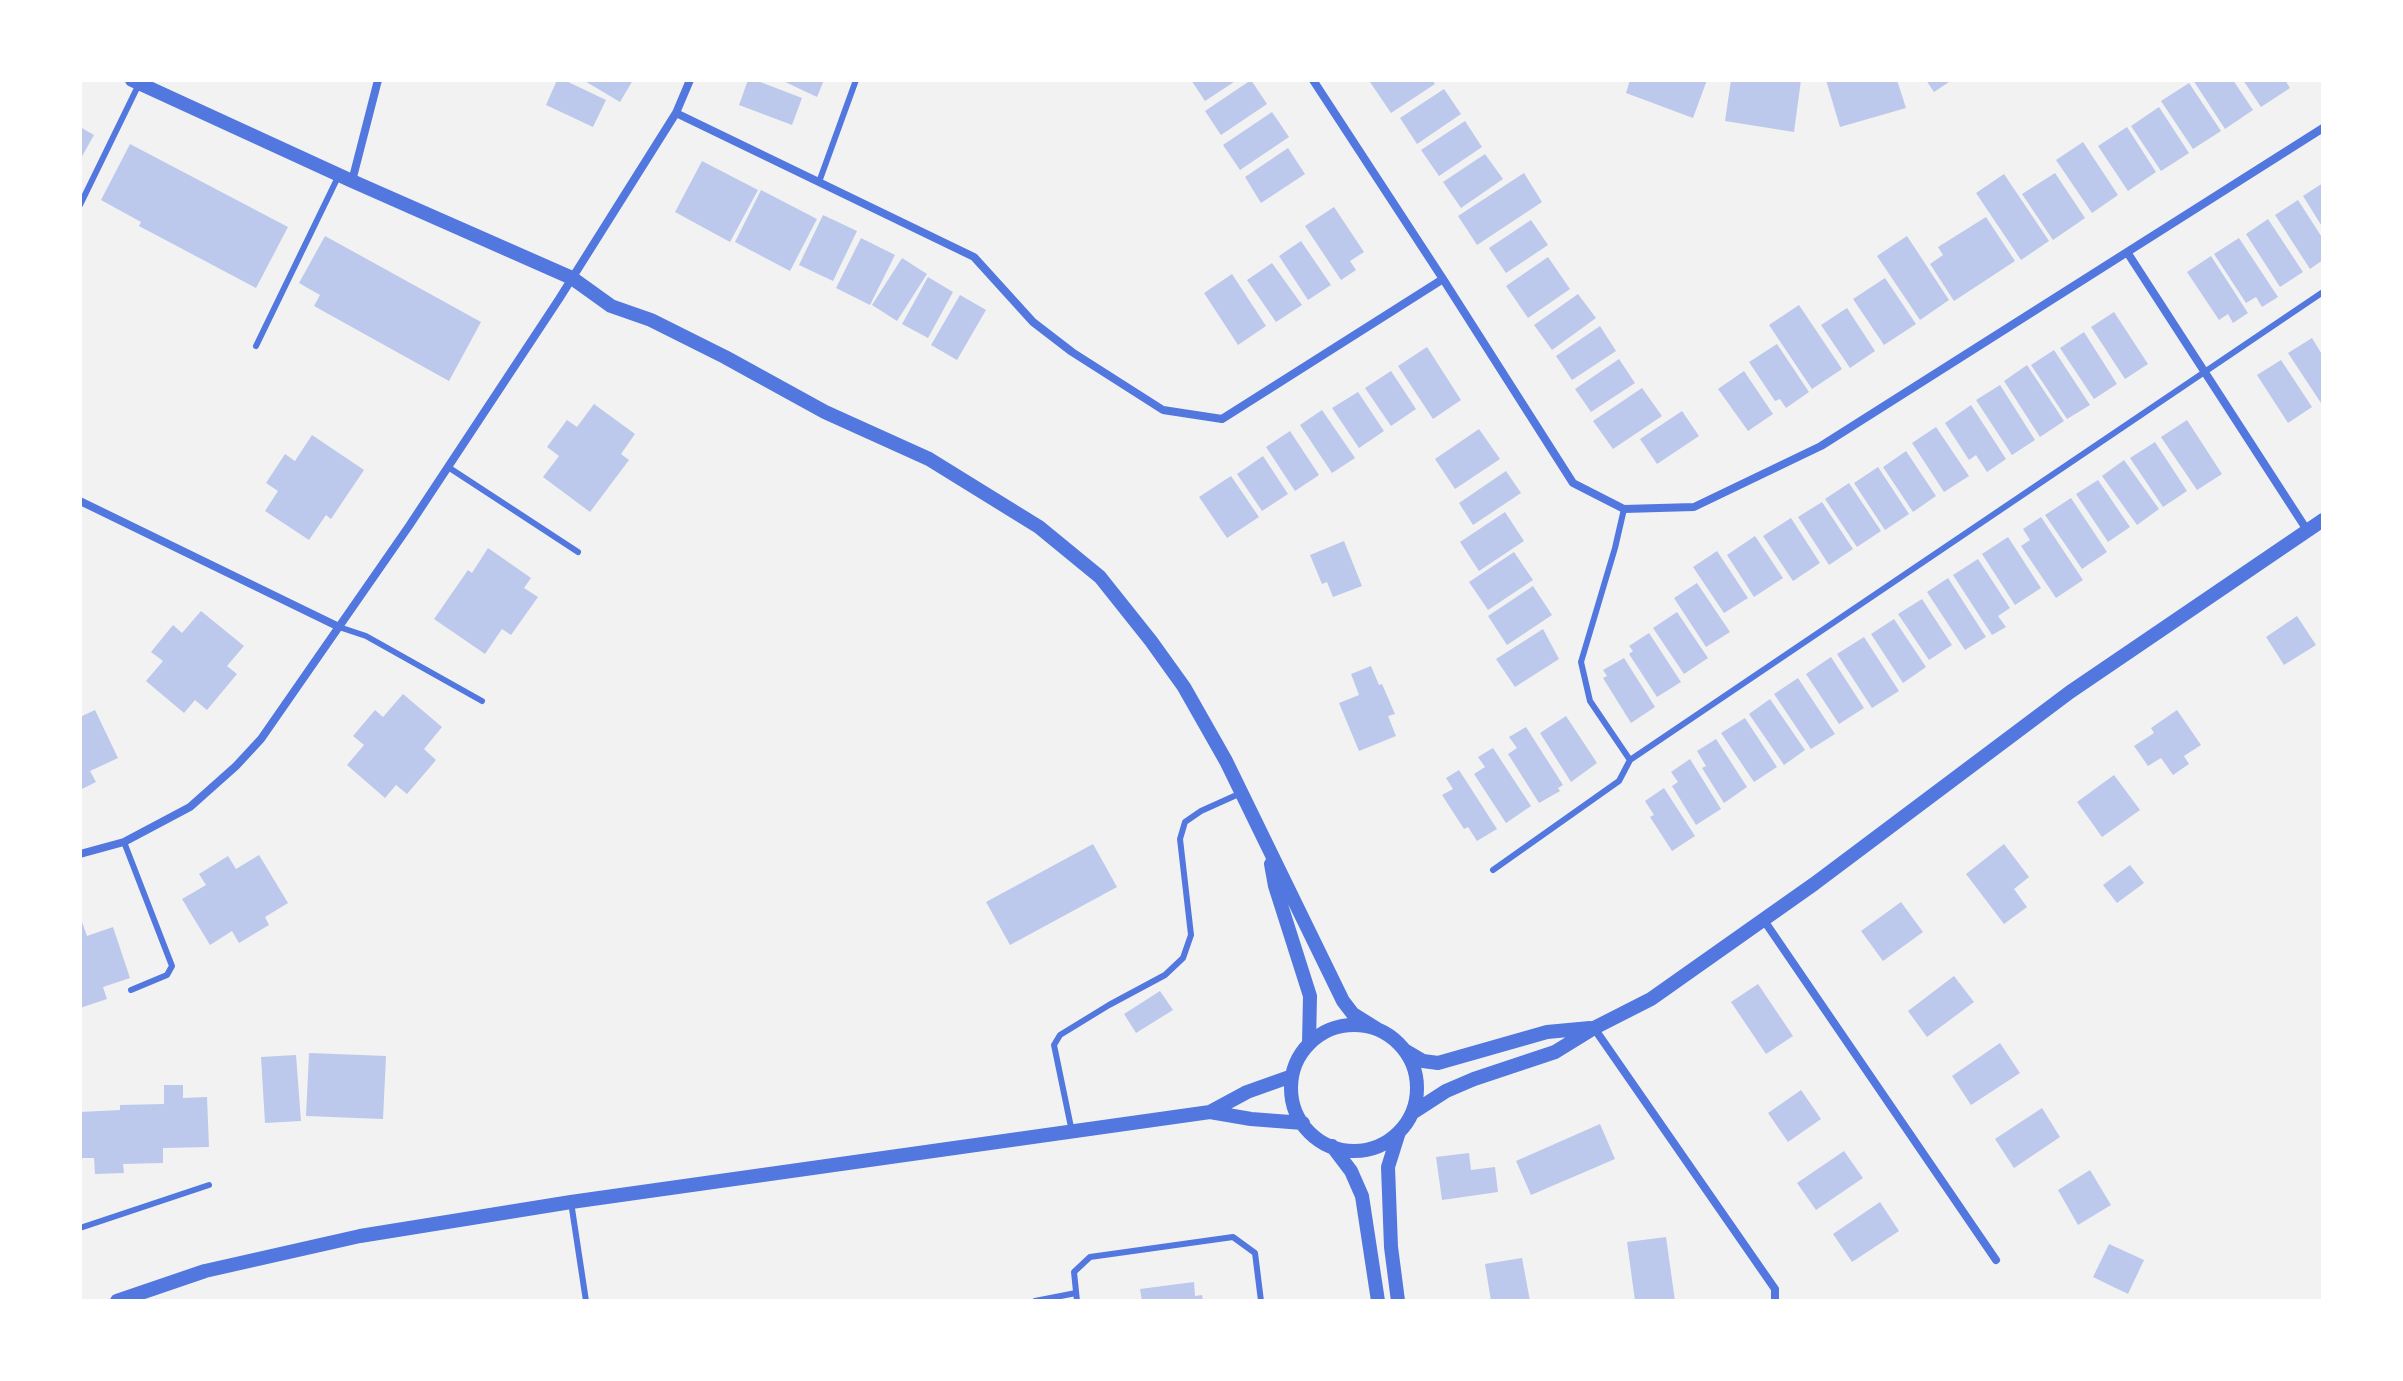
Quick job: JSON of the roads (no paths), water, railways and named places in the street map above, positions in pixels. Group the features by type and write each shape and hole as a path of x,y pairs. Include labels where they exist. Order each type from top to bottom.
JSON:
{"street":[{"path":"346,178 378,80"},
{"path":"80,854 124,842 190,807 261,739 448,467 572,278 676,113 690,80"},
{"path":"1313,80 1573,483 1624,509 1694,507 1821,446 2323,128"},
{"path":"136,82 572,278 611,306 651,320 825,412 929,459 1039,527 1100,577 1184,687 1226,761 1343,1001 1353,1014 1387,1034 1410,1059 1417,1081 1415,1103 1399,1131 1390,1139 1367,1149 1343,1150 1331,1146 1310,1133 1293,1101 1295,1065 1309,1044 1329,1030 1340,1026 1377,1029"},
{"path":"676,113 974,257 1033,322 1072,352 1163,410 1222,419 1443,279"},
{"path":"2127,252 2307,530"},
{"path":"80,501 339,627"},
{"path":"1412,1113 1446,1091 1474,1079 1555,1052 1651,999 1814,884 2070,692 2323,520"},
{"path":"1269,852 1275,886 1310,996 1309,1044"},
{"path":"1763,919 1996,1260"},
{"path":"1404,1050 1423,1061 1438,1063 1547,1032 1594,1028"},
{"path":"1594,1028 1775,1289 1775,1301"},
{"path":"1210,1112 1247,1092 1292,1076"},
{"path":"117,1301 205,1271 360,1236 571,1202 1210,1112 1303,1123"},
{"path":"1398,1301 1391,1247 1388,1167 1399,1131"},
{"path":"1331,1146 1351,1171 1362,1196 1378,1301"}],"lane":[{"path":"819,182 856,80"},
{"path":"80,205 136,82"},
{"path":"256,346 346,178"},
{"path":"1493,870 1619,781 1630,760 2323,292"},
{"path":"448,467 578,552"},
{"path":"1624,509 1581,662 1590,701 1630,760"},
{"path":"339,627 366,636 482,701"},
{"path":"1072,1132 1054,1045 1060,1035 1165,975 1183,958 1191,935 1180,839 1185,822 1201,811 1241,793"},
{"path":"124,842 172,966 167,975 131,990"},
{"path":"80,1228 209,1185"},
{"path":"571,1202 586,1301"},
{"path":"1035,1301 1076,1297 1074,1272 1090,1257 1233,1237 1255,1253 1261,1301"}]}
